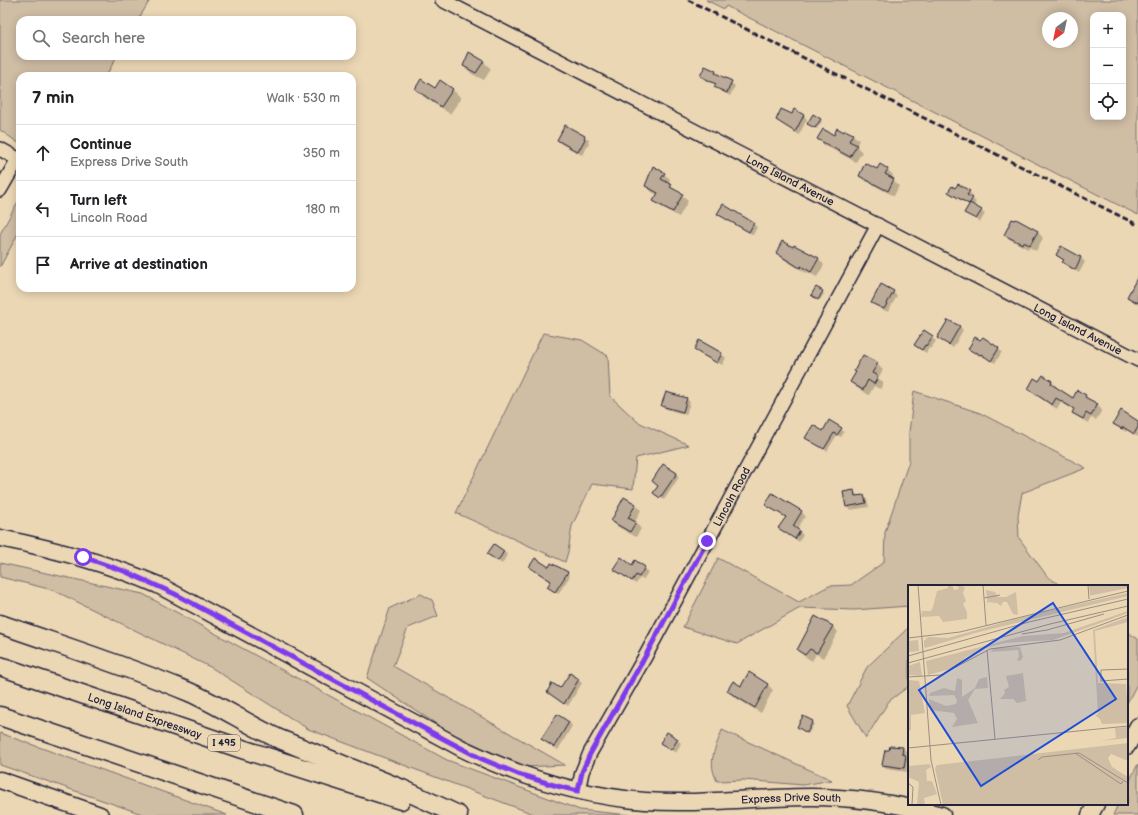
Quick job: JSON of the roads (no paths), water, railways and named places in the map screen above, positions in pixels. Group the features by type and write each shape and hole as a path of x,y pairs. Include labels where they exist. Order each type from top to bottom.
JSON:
{"highway":[{"path":"0,624 183,690 206,700 257,729 402,789 458,815"},
{"name":"Long Island Expressway","path":"0,666 100,702 449,815"},
{"path":"0,716 294,815"}],"main road":[{"name":"Express Drive South","path":"0,538 66,552 102,563 143,579 194,604 462,749 518,774 557,786 623,798 666,802 708,802 811,797 853,799 895,804 942,815"},
{"path":"1128,744 1138,726"},
{"path":"0,780 100,815"},
{"path":"1090,815 1095,805"}],"street":[{"name":"Long Island Avenue","path":"442,0 1138,360"},
{"path":"0,149 16,158"},
{"path":"0,190 16,162"},
{"name":"Lincoln Road","path":"578,791 582,772 590,754 646,655 878,225"}],"railway":[{"path":"688,0 1138,225"}]}
